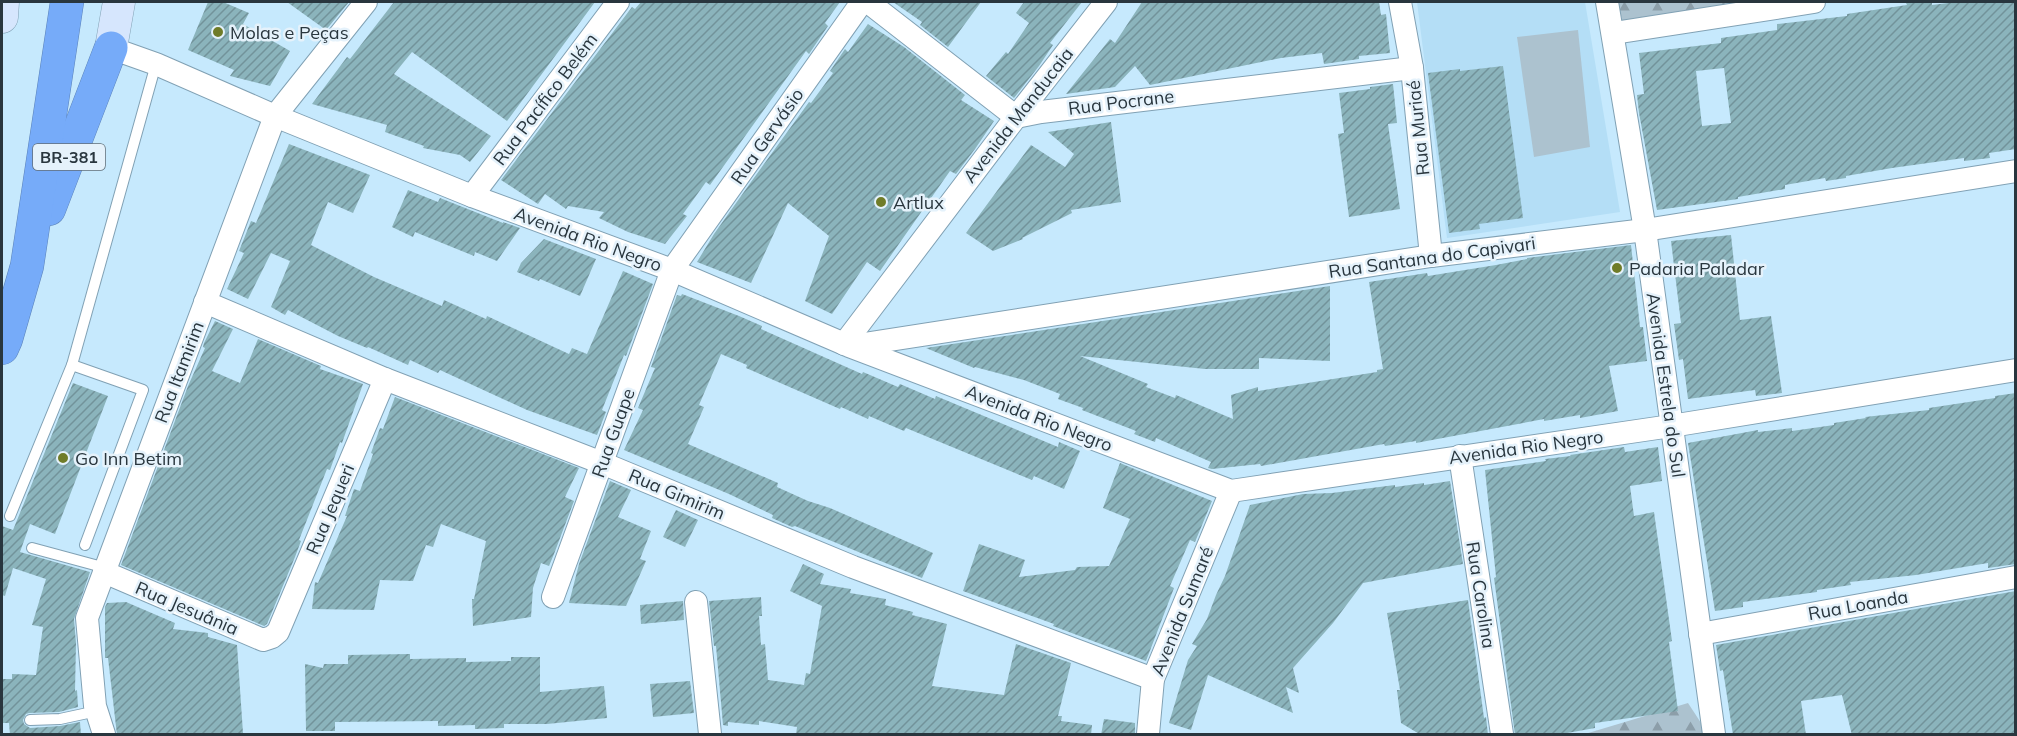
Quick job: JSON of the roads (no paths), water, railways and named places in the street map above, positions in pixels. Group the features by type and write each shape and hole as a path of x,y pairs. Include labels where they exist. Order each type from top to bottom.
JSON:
{"highway":[{"name":"BR-381","path":"27,266 67,2"},
{"name":"BR-381","path":"3,346 27,266 111,48"}],"main road":[{"path":"2,17 3,2"},
{"name":"BR-381","path":"111,48 119,2"}],"street":[{"name":"Rua Itamirim","path":"104,735 97,711 90,669 87,618 275,116 366,2"},
{"name":"Rua Pacífico Belém","path":"472,196 618,2"},
{"name":"Rua Gervásio","path":"672,270 862,2"},
{"path":"868,2 1016,117"},
{"name":"Avenida Manducaia","path":"847,345 1016,117 1106,2"},
{"name":"Rua Muriaé","path":"1400,2 1412,68 1431,256"},
{"name":"Avenida Estrela do Sul","path":"1607,2 1614,33 1645,230 1714,735"},
{"path":"1614,33 1814,2"},
{"name":"Avenida Rio Negro","path":"111,48 156,64 275,116 472,196 672,270 847,345 1231,491 1671,426 2016,370"},
{"name":"Rua Pocrane","path":"1016,117 1041,112 1412,68"},
{"name":"Rua Santana do Capivari","path":"847,345 1431,256 1645,230 2016,171"},
{"name":"Rua Guape","path":"553,597 672,270"},
{"name":"Rua Gimirim","path":"206,302 386,379 602,463 853,567 1153,679"},
{"name":"Rua Jequeri","path":"272,637 278,632 386,379"},
{"name":"Rua Carolina","path":"1460,456 1502,735"},
{"name":"Avenida Sumaré","path":"1148,735 1153,679 1231,491"},
{"name":"Rua Jesuânia","path":"105,570 263,640 272,637"},
{"name":"Rua Loanda","path":"1700,634 2016,577"},
{"path":"696,602 710,735"}],"lane":[{"path":"10,516 72,365 156,64"},
{"path":"72,365 144,390 85,545"},
{"path":"32,548 105,570"},
{"path":"30,720 60,719 97,711"}],"place":[{"name":"Molas e Peças","path":"218,32"},
{"name":"Artlux","path":"881,202"},
{"name":"Padaria Paladar","path":"1617,268"},
{"name":"Go Inn Betim","path":"63,458"}]}
